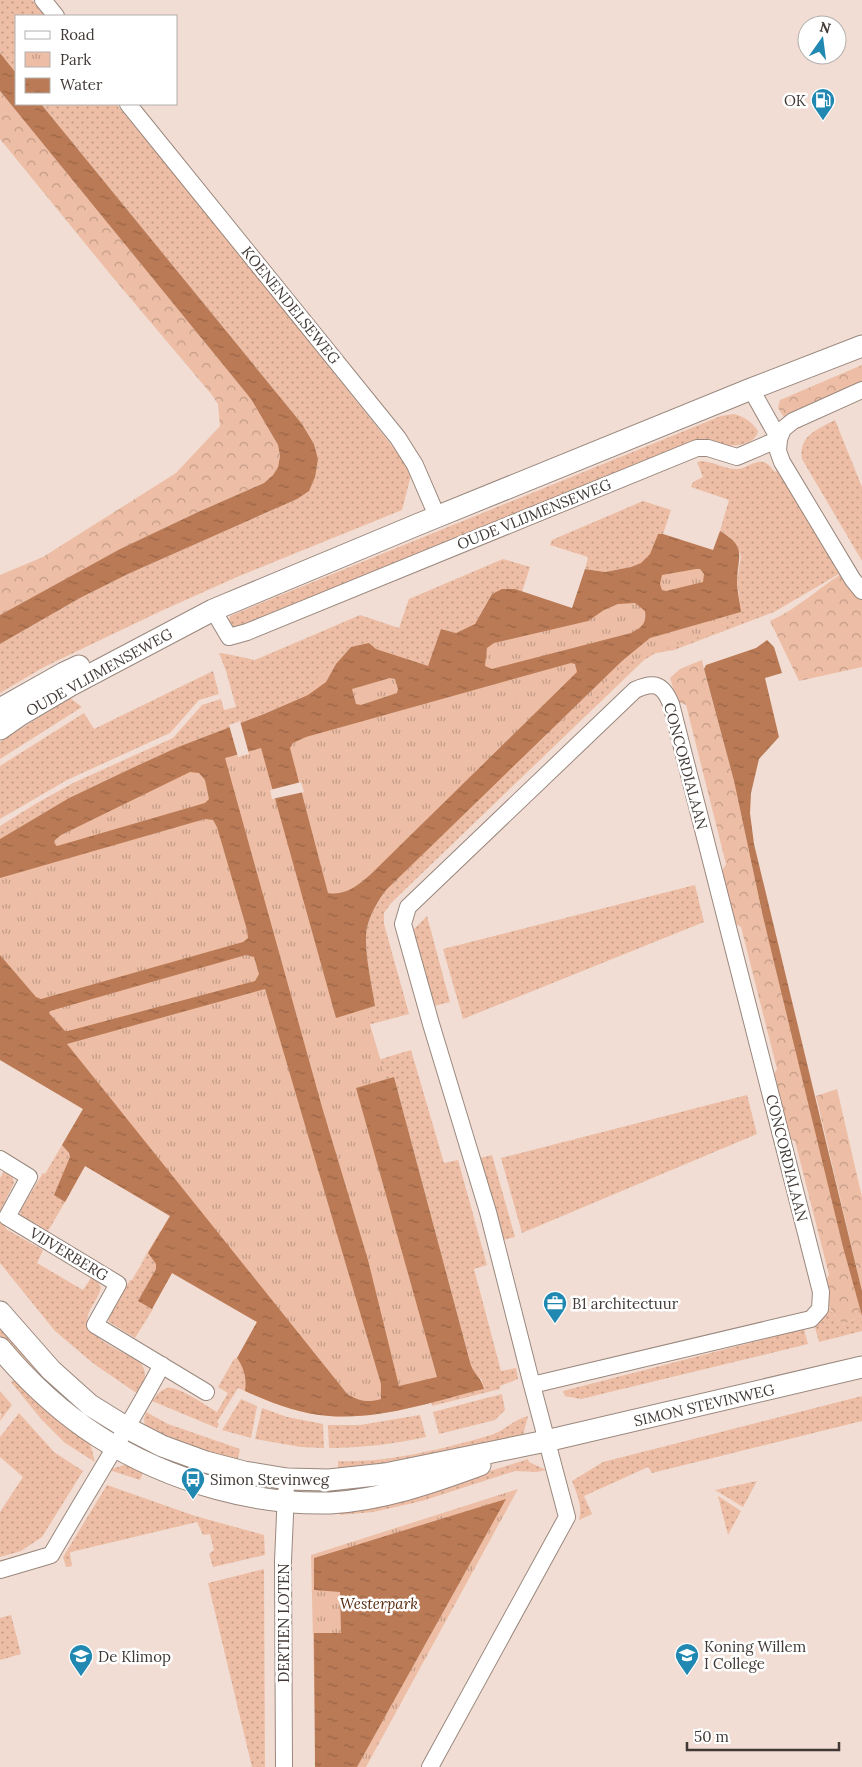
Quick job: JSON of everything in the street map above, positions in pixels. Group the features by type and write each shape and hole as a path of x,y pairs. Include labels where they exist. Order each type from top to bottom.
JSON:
{"street":[{"path":"43,0 55,15"},
{"name":"KOENENDELSEWEG","path":"129,105 398,438 414,465 437,516"},
{"name":"OUDE VLIJMENSEWEG","path":"0,709 64,673 312,567 862,346"},
{"path":"751,389 779,439 778,451 782,462 853,580 862,591"},
{"name":"OUDE VLIJMENSEWEG","path":"206,613 229,637 247,632 697,448 708,448 737,457 779,439 783,429 792,421 862,390"},
{"name":"OUDE VLIJMENSEWEG","path":"0,729 71,685 206,613"},
{"name":"CONCORDIALAAN","path":"532,1385 811,1319 820,1309 820,1292 671,704 667,693 658,687 647,685 636,690 408,907 403,924 488,1212 546,1441"},
{"name":"VIJVERBERG","path":"0,1159 29,1176 7,1217 118,1284 95,1325 206,1392"},
{"name":"SIMON STEVINWEG","path":"0,1312 51,1370 90,1404 127,1428 162,1446 206,1462 244,1472 287,1478 329,1480 385,1474 546,1441 862,1367"},
{"name":"SIMON STEVINWEG","path":"0,1348 43,1394 78,1423 114,1447 151,1466 238,1494 285,1502 330,1503 383,1496 424,1486 546,1441"},
{"path":"0,1570 51,1554 127,1428 162,1365"},
{"path":"430,1767 567,1518 546,1441"},
{"name":"DERTIEN LOTEN","path":"284,1767 283,1561 287,1478"}],"green space":[{"path":"0,0 32,0 44,15 15,15 15,72 0,53"},
{"path":"0,91 251,399 278,445 280,456 278,467 273,475 264,483 120,549 0,615 0,575 43,557 176,473 220,426 218,404 212,395 0,139"},
{"path":"42,105 117,105 255,271 412,471 402,510 237,577 161,611 44,667 0,693 0,644 80,598 128,574 277,508 318,459 314,444 302,424"},
{"path":"862,365 862,384 784,417 778,408 780,400"},
{"path":"734,414 748,420 758,431 752,440 742,444 720,446 238,628 230,626 230,616 721,416"},
{"path":"835,420 862,487 862,561 802,459 803,444 806,439 816,430"},
{"path":"702,461 737,469 756,462 763,462 775,472 779,470 839,574 774,612 674,650 656,653 644,660 391,903 384,913 384,924 409,1014 342,1032 336,1018 375,1006 367,956 366,936 372,913 387,890 650,638 741,612 737,581 741,556 730,537 720,531 729,500 691,487 693,482 703,477 697,462"},
{"path":"643,501 671,510 663,534 658,534 650,554 641,563 605,572 585,569 588,557 550,545 552,540"},
{"path":"647,553 720,569 727,627 627,662 363,914 350,957 472,1369 481,1380 484,1389 388,1412 349,1416 318,1415 297,1410 276,1404 245,1391 246,1382 237,1358 257,1322 172,1273 152,1309 138,1301 156,1269 156,1264 148,1253 139,1266 170,1216 85,1166 65,1202 54,1195 70,1157 62,1145 83,1109 0,1060 0,848 304,699 320,674 343,657 426,687 450,641 499,604 573,623 631,579"},
{"path":"503,559 530,567 522,592 515,589 492,594 475,624 456,633 441,629 428,667 376,649 369,643 336,664 308,695 178,747 132,768 69,798 0,839 0,826 37,803 73,783 173,738 202,705 221,699 224,710 236,707 219,653 255,660 360,615 399,628 409,599"},
{"path":"849,569 862,586 862,667 799,681 770,621 791,610"},
{"path":"702,660 734,781 763,917 862,1316 843,1324 832,1311 826,1297 823,1285 829,1275 795,1141 785,1136 771,1079 777,1069 741,927 732,922 720,874 726,864 686,705 677,701 670,678 680,669"},
{"path":"213,671 219,694 199,700 170,733 67,780 0,819 0,766 84,713 94,729"},
{"path":"70,698 82,707 0,759 0,742"},
{"path":"695,885 704,922 463,1019 443,949"},
{"path":"427,916 450,1002 434,1006 413,930"},
{"path":"411,1050 444,1163 458,1160 487,1265 474,1269 501,1371 516,1368 518,1379 500,1386 500,1389 432,1406 431,1402 484,1389 482,1380 475,1374 470,1362 394,1077 356,1088 351,1068"},
{"path":"837,1089 862,1197 862,1291 816,1096"},
{"path":"747,1095 757,1134 522,1233 501,1158"},
{"path":"62,1145 68,1152 69,1159 67,1169 54,1194 65,1202 48,1231 21,1215 20,1211"},
{"path":"492,1155 515,1237 499,1241 476,1159"},
{"path":"4,1171 12,1176 14,1183 0,1211 0,1178"},
{"path":"0,1217 6,1229 43,1250 37,1263 83,1290 91,1278 98,1282 101,1287 100,1291 89,1311 88,1322 91,1330 97,1336 114,1348 139,1361 142,1365 145,1377 138,1394 94,1364 55,1331 0,1263"},
{"path":"148,1253 156,1264 156,1269 138,1301 153,1309 135,1338 109,1322 108,1317"},
{"path":"828,1307 843,1324 862,1316 862,1331 819,1342 814,1324 823,1319"},
{"path":"0,1321 110,1429 106,1432 26,1366 0,1336"},
{"path":"804,1329 808,1344 581,1399 565,1396 563,1391"},
{"path":"237,1358 246,1382 245,1391 238,1388 217,1422 219,1424 217,1428 152,1401 162,1390 172,1388 185,1393 217,1412 228,1393 218,1387 234,1359"},
{"path":"18,1379 90,1443 95,1462 65,1443 41,1419 11,1382"},
{"path":"0,1391 12,1405 0,1421 1,1414"},
{"path":"502,1394 505,1410 495,1420 439,1434 433,1412"},
{"path":"862,1396 862,1421 652,1473 648,1467 584,1496 592,1514 579,1520 580,1505 572,1481 603,1462"},
{"path":"241,1399 257,1406 251,1438 222,1430"},
{"path":"262,1408 287,1417 323,1424 324,1448 301,1447 255,1439"},
{"path":"146,1412 168,1424 240,1449 237,1463 186,1447 145,1426"},
{"path":"19,1413 54,1452 83,1471 42,1537 21,1551 0,1557 0,1512 23,1477 0,1457 0,1437"},
{"path":"420,1415 426,1437 378,1445 329,1448 328,1425 360,1425"},
{"path":"528,1416 523,1435 391,1466 338,1472 338,1461 376,1460 435,1450 491,1435"},
{"path":"528,1459 529,1462 546,1470 537,1472 515,1471 422,1501 373,1512 340,1515 340,1507 431,1490"},
{"path":"127,1464 144,1470 140,1480 109,1470"},
{"path":"757,1481 743,1507 715,1490"},
{"path":"107,1485 195,1516 264,1535 265,1555 213,1567 209,1554 214,1550 210,1534 203,1535 197,1522 71,1552 72,1566 66,1567 63,1557"},
{"name":"Westerpark","path":"518,1489 366,1767 316,1767 311,1555"},
{"path":"718,1496 741,1511 728,1535"},
{"path":"264,1569 265,1767 252,1767 208,1583"},
{"path":"11,1615 21,1654 0,1660 0,1618"}],"water":[{"path":"0,53 15,72 15,105 42,105 302,424 314,444 318,459 315,477 309,491 297,499 128,574 80,598 0,644 0,615 120,549 264,483 273,475 278,467 280,456 278,445 251,399 0,91"},
{"path":"720,531 738,547 737,585 741,612 650,638 622,661 386,890 372,913 366,936 367,956 375,1006 336,1018 261,748 225,758 322,1107 368,1260 399,1386 437,1377 356,1088 394,1077 470,1362 484,1389 388,1412 349,1416 318,1415 297,1410 276,1404 245,1391 246,1382 237,1358 257,1322 172,1273 152,1309 138,1301 156,1269 156,1264 148,1253 170,1216 85,1166 65,1202 54,1195 70,1157 62,1145 83,1109 0,1060 0,955 36,997 41,999 243,942 248,938 217,827 213,820 205,819 0,878 0,839 69,798 132,768 178,747 308,695 326,682 336,664 351,647 369,643 376,649 428,666 441,629 456,633 475,624 492,594 502,589 515,589 572,608 585,569 605,572 641,563 650,554 658,534 713,550","holes":["696,569 700,569 704,574 703,582 666,591 662,590 660,584 662,575","635,603 645,611 645,619 640,627 631,633 492,669 485,666 487,648 494,643 588,621 604,610 618,604","571,663 575,664 577,672 371,874 356,886 340,893 328,893 290,748 293,743 306,737","390,678 395,679 398,689 397,693 361,705 356,704 352,689","190,772 199,773 205,780 209,799 205,803 57,846 54,843 61,835","246,955 254,957 259,974 255,981 68,1031 65,1031 49,1013 50,1011","265,989 381,1384 381,1399 364,1401 348,1395 67,1044"]},
{"path":"767,640 774,647 782,673 765,678 779,737 759,759 751,793 750,813 754,844 862,1291 862,1316 843,1247 763,917 734,781 704,669 706,665 756,648"},
{"name":"Westerpark","path":"506,1499 357,1767 315,1767 314,1633 341,1633 340,1592 314,1590 314,1558"}],"pier":[{"path":"240,721 249,754 238,757 229,725"},
{"path":"301,782 304,792 272,799 270,790"}],"place":[{"name":"OK","path":"823,121"},
{"name":"B1 architectuur","path":"555,1324"},
{"name":"Simon Stevinweg","path":"193,1500"},
{"name":"Koning Willem I College","path":"687,1676"},
{"name":"De Klimop","path":"81,1677"}]}
